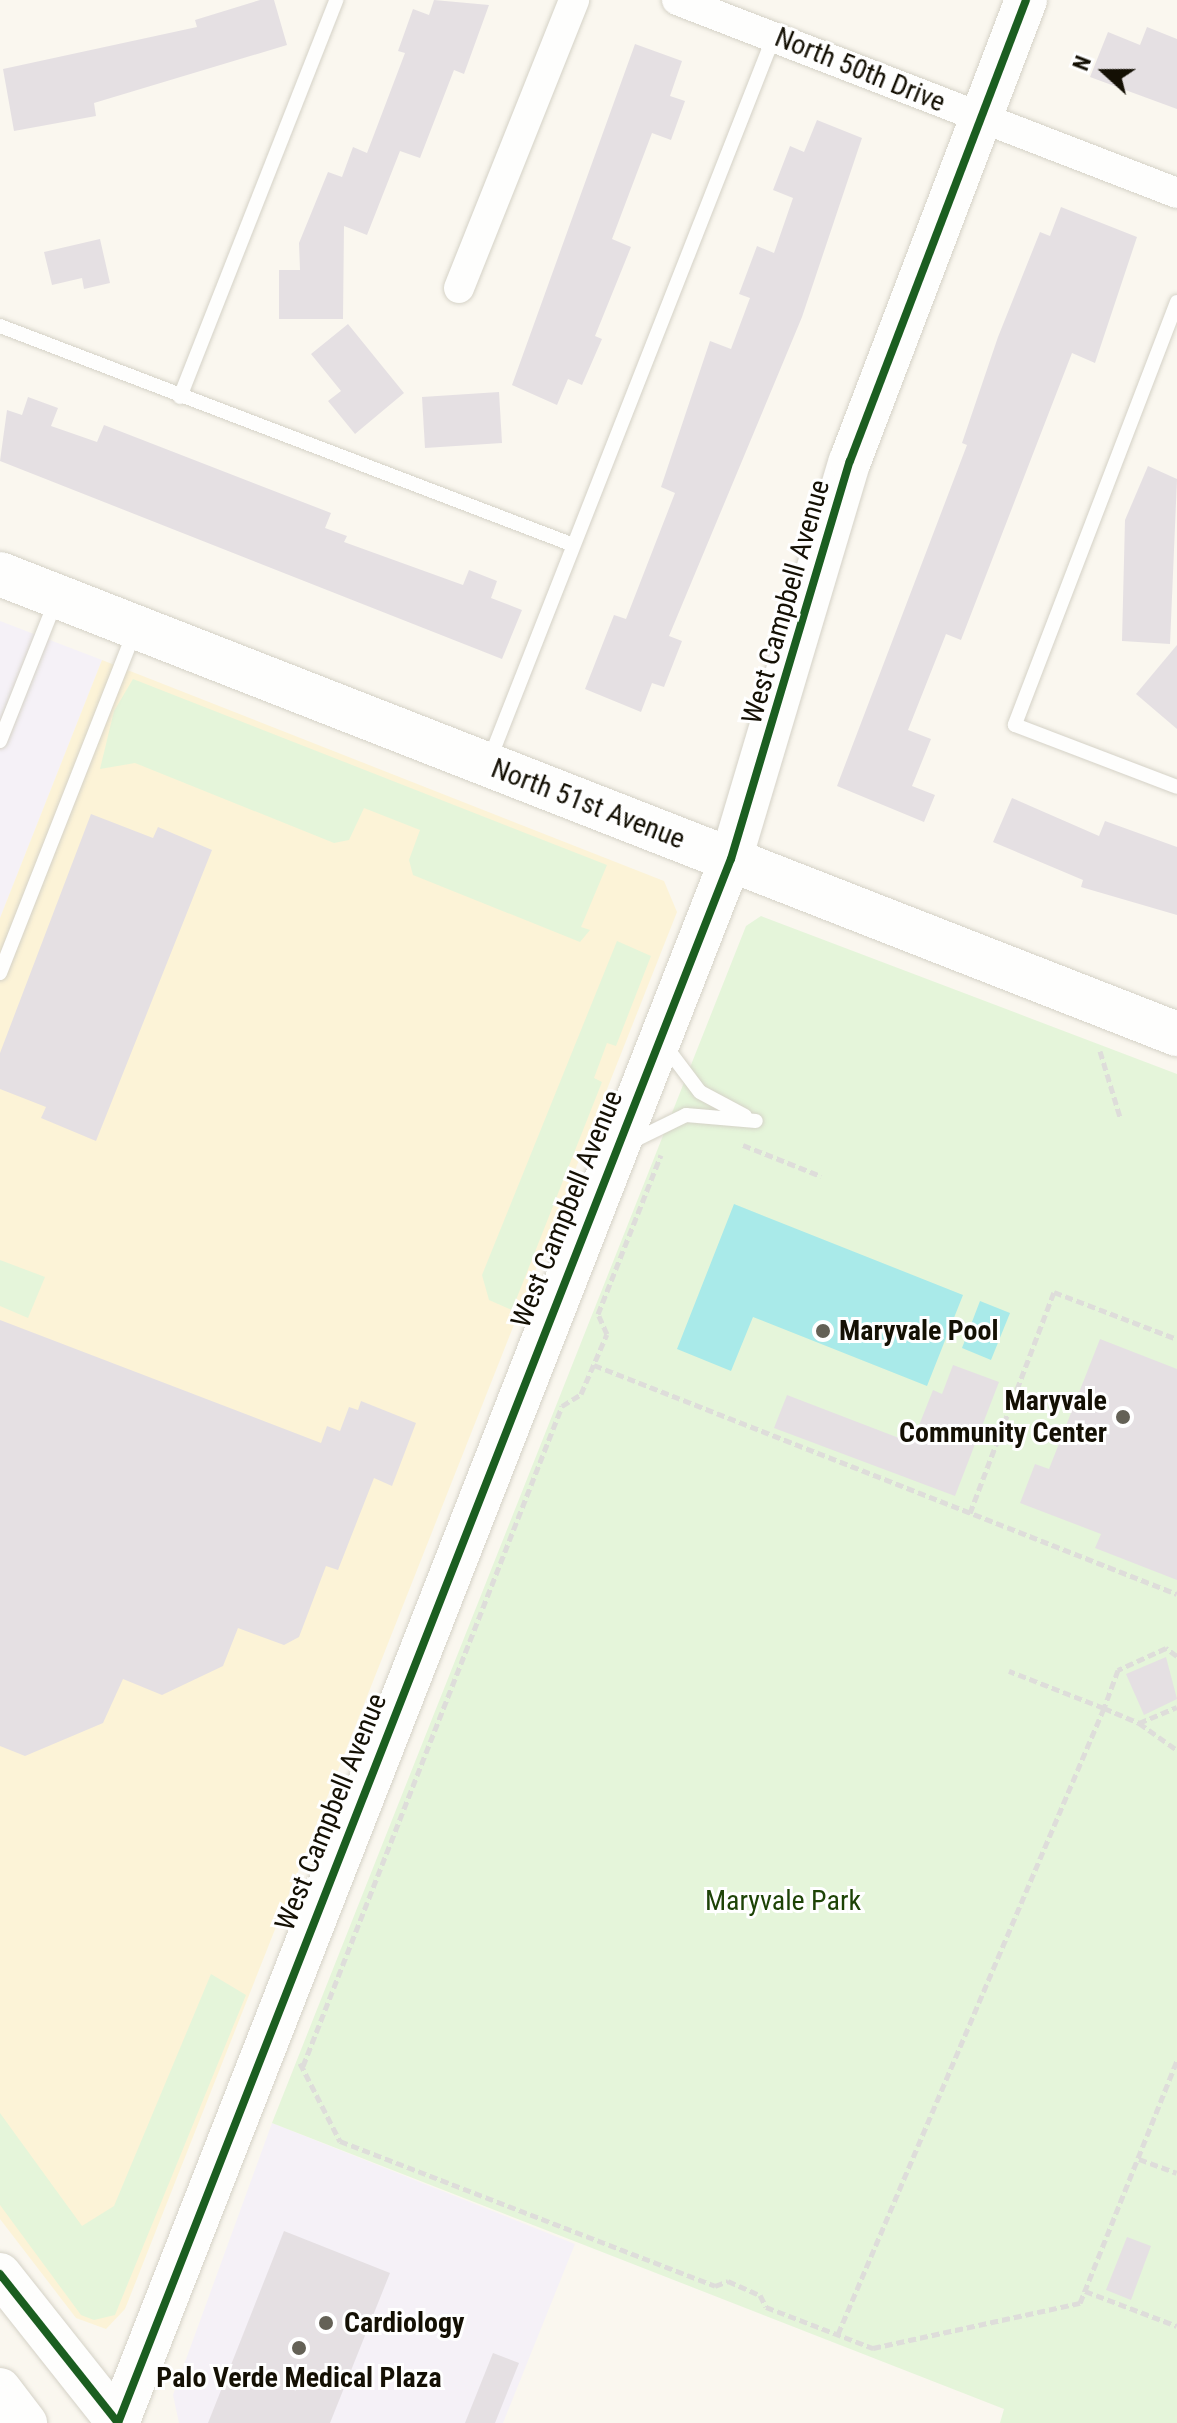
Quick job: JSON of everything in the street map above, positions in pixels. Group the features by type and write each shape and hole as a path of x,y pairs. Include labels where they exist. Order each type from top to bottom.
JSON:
{"main road":[{"name":"North 51st Avenue","path":"0,574 1177,1034"}],"street":[{"path":"459,288 574,0"},
{"name":"North 50th Drive","path":"677,0 1177,193"},
{"name":"West Campbell Avenue","path":"118,2423 610,1158 731,859 850,461 1026,0"},
{"path":"0,2274 118,2423"},
{"path":"0,2389 26,2423"}],"lane":[{"path":"180,397 336,0"},
{"path":"488,765 571,544 774,36"},
{"path":"1177,302 1015,725 1177,787"},
{"path":"0,326 571,544"},
{"path":"0,741 57,596"},
{"path":"0,973 137,628"},
{"path":"610,1158 673,1118 701,1113 756,1121 700,1092 660,1035"}],"path":[{"path":"1100,1051 1120,1117"},
{"path":"727,1139 821,1176"},
{"path":"665,1144 598,1314 607,1334 581,1394 562,1406 302,2067 340,2141 715,2286 728,2281 760,2295 766,2307 873,2348 1080,2303 1177,2061"},
{"path":"970,1513 1054,1292 1177,1339"},
{"path":"594,1365 1177,1594"},
{"path":"838,2334 1118,1670 1166,1648 1177,1656"},
{"path":"1009,1671 1139,1723 1177,1750"},
{"path":"1139,1723 1177,1707"},
{"path":"1139,2159 1177,2173"},
{"path":"1085,2291 1177,2326"}],"shaded area":[{"path":"0,621 102,660 0,918"},
{"path":"102,660 664,881 677,912 125,2309 106,2329 76,2318 0,2219 0,918"},
{"path":"272,2123 575,2244 503,2423 179,2423 173,2395"}],"green space":[{"path":"133,679 607,865 581,927 590,930 580,942 413,875 409,860 420,830 364,808 349,840 334,843 135,763 100,769 114,711"},
{"name":"Maryvale Park","path":"761,916 1177,1074 1177,2423 1000,2423 1004,2409 272,2123 746,926"},
{"path":"617,941 651,956 616,1046 607,1043 594,1078 602,1082 512,1310 489,1300 482,1275"},
{"path":"0,1260 45,1277 28,1318 0,1306"},
{"path":"211,1974 246,1995 115,2315 94,2320 81,2315 0,2205 0,2113 82,2226 114,2206"}],"water":[{"path":"734,1204 963,1295 927,1386 753,1317 731,1371 677,1349"},
{"path":"980,1301 1010,1313 991,1360 962,1348"}],"building":[{"path":"260,0 274,0 287,45 94,103 96,116 14,131 3,69 197,27 195,20"},
{"path":"434,0 489,5 464,74 454,70 420,158 400,151 367,235 344,226 343,319 279,319 279,270 300,270 299,243 328,172 342,177 353,147 367,153 405,53 398,51 413,9 429,15"},
{"path":"1147,27 1177,39 1177,109 1090,77 1108,32 1140,45"},
{"path":"635,44 682,61 670,96 685,101 671,140 652,133 612,239 631,247 595,336 602,339 582,385 568,379 557,405 512,385"},
{"path":"817,120 862,138 802,317 669,636 682,641 664,687 652,683 641,712 585,689 614,615 626,619 675,493 661,487 710,341 731,349 750,298 739,294 757,246 774,253 793,198 773,190 790,146 804,152"},
{"path":"1061,207 1137,237 1095,363 1072,353 961,640 946,634 908,730 931,739 912,786 935,795 924,822 837,786 967,445 962,443 998,337 1040,232 1050,236"},
{"path":"100,239 110,283 84,289 82,278 52,285 44,252"},
{"path":"348,324 404,393 355,434 328,401 341,391 311,354"},
{"path":"499,392 502,443 425,448 422,397"},
{"path":"28,397 58,408 51,426 97,442 104,425 331,513 325,528 347,536 344,542 463,585 469,570 497,581 491,598 522,610 502,659 0,461 7,410 22,415"},
{"path":"1148,466 1177,479 1170,644 1122,641 1125,520"},
{"path":"1177,645 1177,729 1136,694"},
{"path":"1012,798 1099,836 1105,821 1177,847 1177,915 1081,887 1083,880 993,842"},
{"path":"91,814 153,838 158,827 212,850 96,1141 41,1118 46,1107 0,1089 0,1053"},
{"path":"0,1320 321,1443 327,1426 340,1431 349,1407 358,1410 361,1401 416,1423 392,1486 374,1478 338,1570 326,1566 299,1637 284,1645 238,1628 223,1666 162,1695 123,1679 103,1723 25,1756 0,1746"},
{"name":"Maryvale Community Center","path":"1100,1339 1177,1369 1177,1580 1095,1548 1101,1534 1020,1503 1035,1464 1049,1469"},
{"path":"953,1365 999,1382 955,1496 774,1428 787,1395 912,1443 933,1390 942,1394"},
{"path":"1166,1657 1177,1699 1144,1715 1126,1674"},
{"name":"Palo Verde Medical Plaza","path":"284,2231 390,2273 330,2423 208,2423"},
{"path":"1127,2237 1151,2246 1131,2300 1106,2290"},
{"path":"493,2353 519,2363 495,2423 465,2423"}],"cycle path":[{"path":"118,2423 731,859 850,461 1026,0"},
{"path":"0,2274 118,2423"}],"place":[{"name":"Maryvale Pool","path":"823,1331"},
{"name":"Maryvale Community Center","path":"1123,1417"},
{"name":"Cardiology","path":"326,2323"},
{"name":"Palo Verde Medical Plaza","path":"299,2348"}]}
